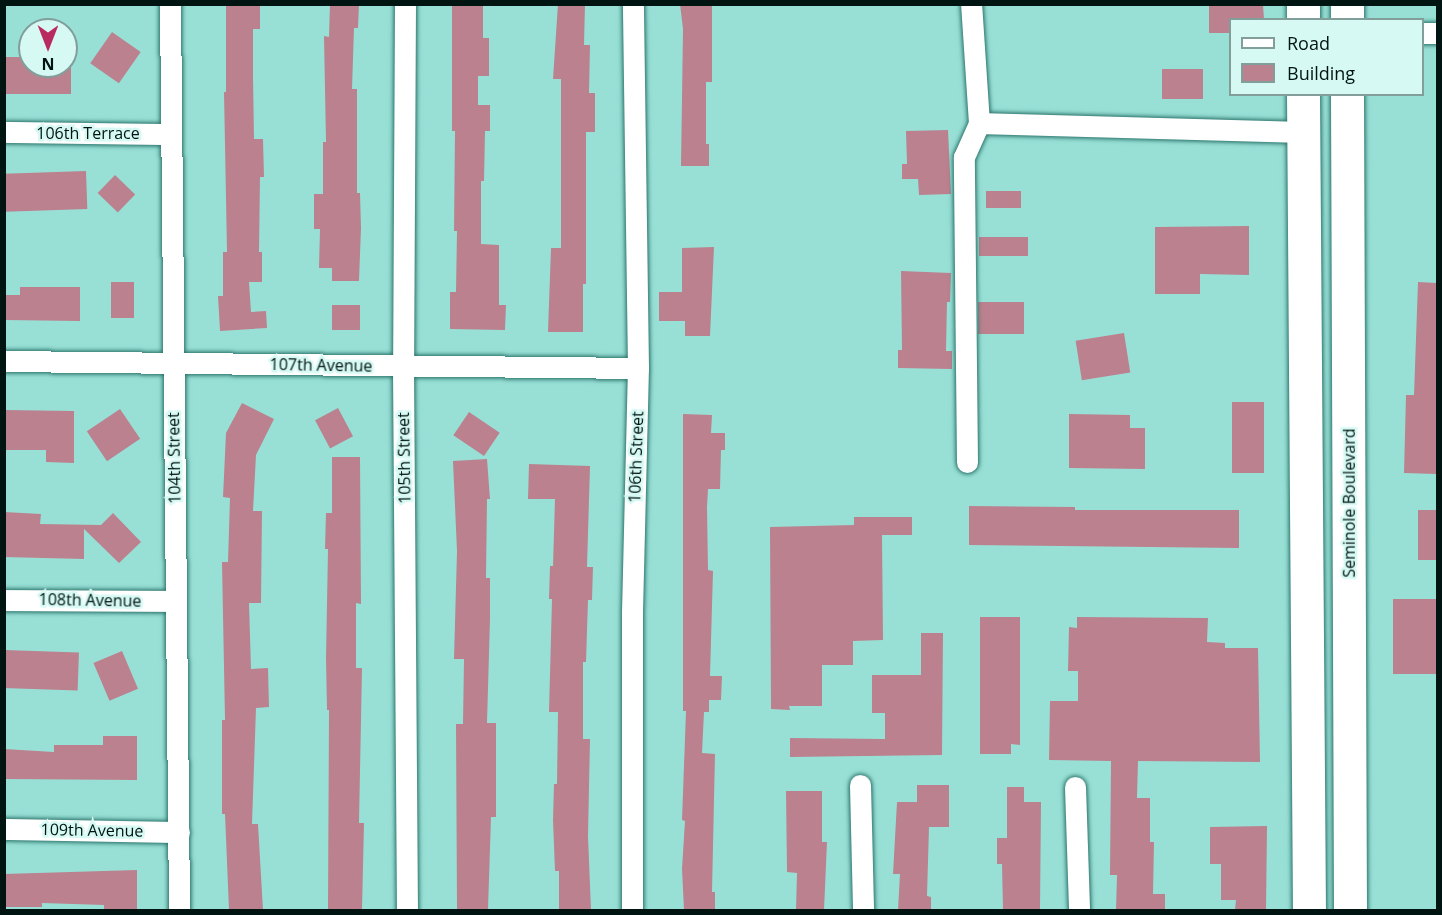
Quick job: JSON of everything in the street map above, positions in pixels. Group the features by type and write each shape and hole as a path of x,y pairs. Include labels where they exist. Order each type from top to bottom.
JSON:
{"main road":[{"path":"1303,96 1309,910"},
{"name":"Seminole Boulevard","path":"1347,96 1350,910"}],"street":[{"name":"104th Street","path":"170,4 179,910"},
{"name":"105th Street","path":"405,4 403,367 406,910"},
{"name":"106th Street","path":"632,910 632,612 638,368 633,4"},
{"path":"968,462 964,157 980,123 971,4"},
{"path":"980,123 1302,132"},
{"name":"106th Terrace","path":"4,132 171,134"},
{"name":"107th Avenue","path":"4,361 638,368"},
{"name":"108th Avenue","path":"4,600 175,601"},
{"path":"860,785 863,910"},
{"path":"1075,787 1078,910"},
{"name":"109th Avenue","path":"4,829 179,832"}],"building":[{"path":"226,4 260,4 260,29 253,29 253,76 254,139 263,139 264,177 260,177 259,252 262,252 262,282 249,282 251,312 266,311 267,328 220,331 218,296 223,296 223,252 227,252 224,92 226,92"},
{"path":"330,4 359,4 358,28 354,28 352,89 357,89 357,193 360,193 361,228 359,281 332,281 332,268 319,268 320,229 314,229 314,194 323,194 323,142 326,142 324,36 329,37"},
{"path":"452,4 483,4 483,38 489,38 489,76 478,76 478,105 490,105 490,131 485,131 484,181 481,181 481,244 499,245 499,305 506,305 505,330 450,329 450,292 456,292 457,231 454,231 455,131 452,131"},
{"path":"558,4 585,4 584,45 590,45 589,93 595,93 595,132 586,132 586,284 583,284 583,332 548,332 551,248 561,248 561,79 553,79"},
{"path":"680,4 712,4 712,82 706,82 706,144 709,144 709,166 681,166 683,29"},
{"path":"1209,4 1263,4 1264,18 1229,18 1229,33 1209,33"},
{"path":"112,32 141,52 119,83 90,63"},
{"path":"4,57 18,57 18,78 71,78 71,94 4,94"},
{"path":"1162,69 1203,69 1203,99 1162,99"},
{"path":"948,130 951,194 919,195 918,179 902,179 902,164 907,164 906,131"},
{"path":"86,171 87,209 5,212 4,174"},
{"path":"115,175 135,194 118,212 98,193"},
{"path":"986,191 1021,191 1021,208 986,208"},
{"path":"1249,226 1249,275 1200,274 1200,294 1155,294 1155,227"},
{"path":"979,237 1028,237 1028,256 979,256"},
{"path":"714,247 710,336 685,336 685,321 659,321 659,292 682,292 682,248"},
{"path":"901,271 951,273 950,302 947,302 946,351 952,351 952,369 898,368 898,350 902,350"},
{"path":"111,282 134,282 134,318 111,318"},
{"path":"1418,282 1437,283 1437,474 1404,473 1406,395 1414,395"},
{"path":"20,287 80,287 80,321 4,320 4,295 20,295"},
{"path":"978,302 1024,302 1024,334 978,334"},
{"path":"332,305 360,305 360,330 332,330"},
{"path":"1124,333 1130,373 1082,380 1076,341"},
{"path":"1232,402 1264,402 1264,473 1232,473"},
{"path":"242,403 274,419 256,455 253,511 262,511 261,603 249,603 251,669 268,668 269,707 256,708 252,824 258,824 263,910 229,910 225,814 222,814 222,720 225,720 222,562 228,562 230,498 223,497 226,433"},
{"path":"338,408 353,436 330,448 315,420"},
{"path":"120,409 140,439 107,461 87,431"},
{"path":"4,410 74,411 74,463 46,462 46,450 4,450"},
{"path":"469,412 500,433 484,456 453,435"},
{"path":"683,414 712,415 711,433 725,433 725,450 721,450 720,489 708,489 707,507 708,570 713,571 710,676 722,676 721,700 709,700 709,712 704,712 702,753 715,754 712,892 715,892 715,910 684,910 682,869 685,821 682,820 686,711 683,711"},
{"path":"1069,414 1130,415 1130,428 1145,428 1145,469 1069,468"},
{"path":"332,457 360,457 361,604 356,603 356,668 362,668 359,823 364,823 362,910 328,910 329,710 327,710 326,658 328,549 325,549 326,513 332,513"},
{"path":"487,459 490,499 487,499 486,578 490,578 490,619 487,723 496,723 496,817 491,817 488,910 457,910 456,724 463,724 464,659 454,659 457,551 453,461"},
{"path":"529,464 590,466 587,567 593,567 592,600 588,600 586,662 583,662 583,739 590,739 588,836 591,910 559,910 559,871 555,871 553,820 554,784 557,784 558,712 549,712 552,599 549,599 550,566 553,566 555,499 528,499"},
{"path":"969,506 1075,507 1075,510 1239,510 1239,548 969,545"},
{"path":"1418,510 1437,510 1437,560 1418,560"},
{"path":"4,512 41,514 40,524 101,525 113,513 141,542 119,563 84,529 84,559 4,557"},
{"path":"854,517 912,517 912,535 882,535 883,640 853,641 853,665 822,665 822,706 789,706 790,710 771,709 770,527 854,525"},
{"path":"1393,599 1437,599 1437,674 1393,674"},
{"path":"980,617 1020,617 1020,745 1011,744 1011,754 980,754"},
{"path":"1077,617 1208,618 1207,642 1225,643 1225,648 1258,648 1260,762 1138,761 1137,798 1150,798 1150,842 1154,842 1153,894 1165,894 1165,910 1116,910 1117,875 1110,875 1111,761 1049,760 1050,701 1078,701 1078,671 1068,671 1069,627 1077,628"},
{"path":"921,633 943,633 942,755 790,757 790,738 885,739 885,713 872,713 872,675 921,675"},
{"path":"4,650 79,653 78,691 4,688"},
{"path":"122,651 138,689 109,701 93,663"},
{"path":"103,736 137,736 137,780 4,779 4,749 54,752 54,745 103,745"},
{"path":"917,785 949,785 949,827 929,827 927,896 931,897 931,910 898,910 900,874 893,874 897,802 917,802"},
{"path":"1007,787 1024,787 1024,802 1041,802 1040,910 1003,910 1002,864 997,864 997,838 1007,838"},
{"path":"786,791 822,791 822,842 827,842 824,910 796,910 797,873 787,872"},
{"path":"1267,826 1266,910 1235,910 1236,900 1221,900 1221,864 1210,864 1210,827"},
{"path":"137,870 137,910 104,910 104,905 42,903 42,907 4,907 4,874"}]}
